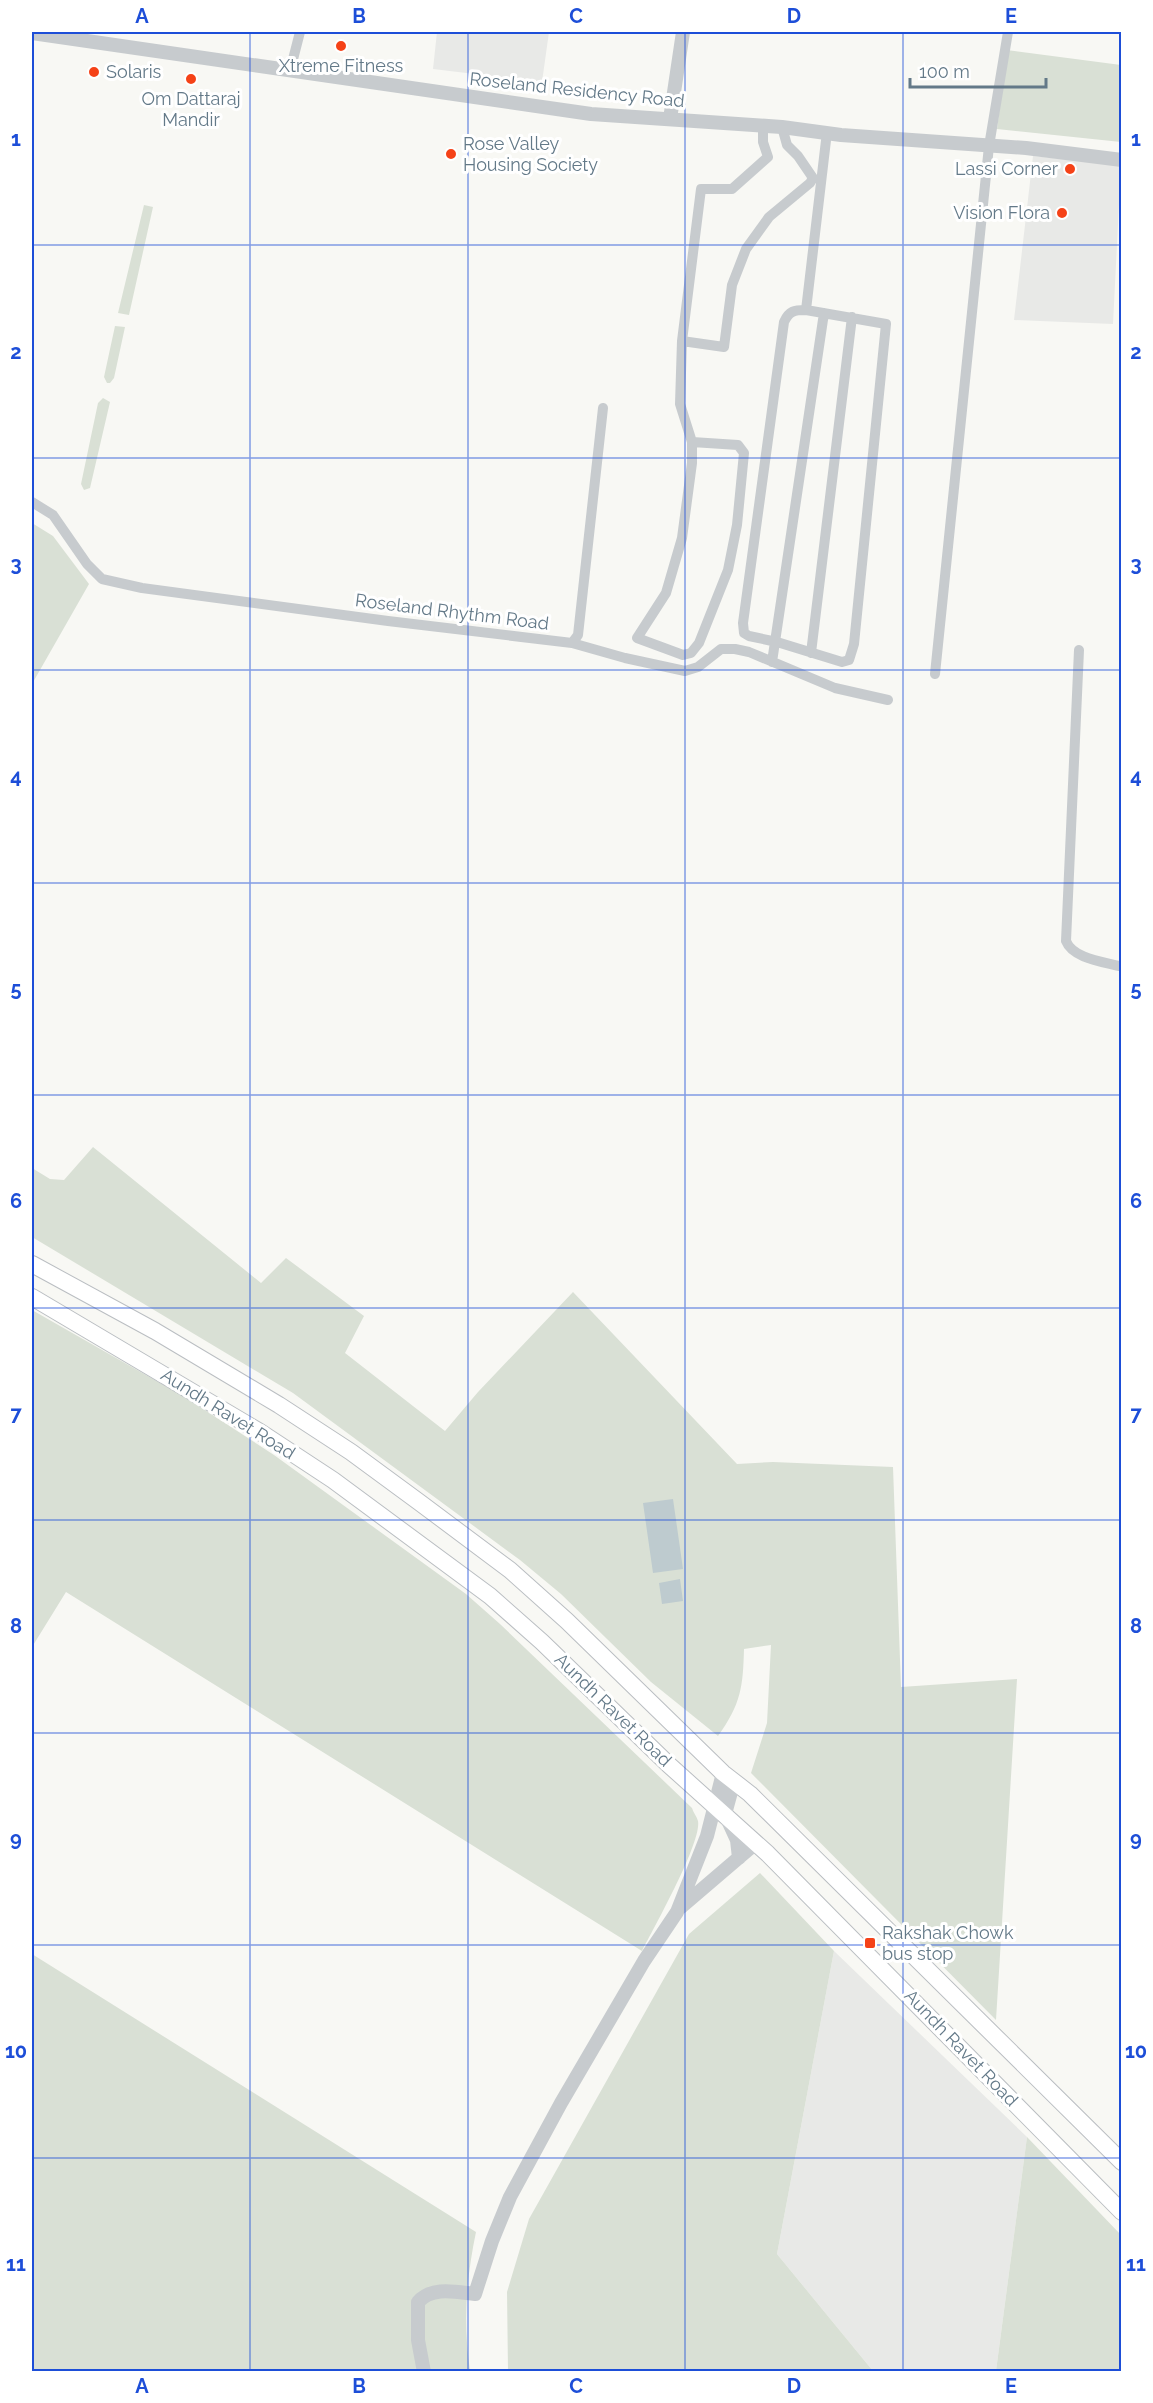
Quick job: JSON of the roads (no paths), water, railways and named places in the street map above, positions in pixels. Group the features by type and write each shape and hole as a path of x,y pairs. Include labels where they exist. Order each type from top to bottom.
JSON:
{"main road":[{"name":"Aundh Ravet Road","path":"32,1264 155,1331 279,1405 351,1452 510,1570 551,1606 728,1777 750,1794 1122,2162"},
{"name":"Aundh Ravet Road","path":"32,1297 260,1432 333,1480 490,1596 542,1642 669,1765 756,1843 953,2039 1122,2212"}],"street":[{"path":"290,71 300,32"},
{"path":"670,119 683,32"},
{"path":"935,674 989,146 1008,32"},
{"name":"Roseland Residency Road","path":"34,33 591,114 782,127 1122,160"},
{"path":"763,126 763,142 768,157"},
{"path":"682,341 724,347 732,285 746,249 769,217 813,178 798,156 787,145 782,127"},
{"path":"806,310 826,132"},
{"path":"692,442 738,445 744,453 737,525 728,570 699,643 691,653 683,655 637,638 666,593 682,538 692,463 692,442 680,404 682,341 701,189 732,189 768,157 787,145"},
{"path":"795,310 824,313 886,324 854,644 849,660 842,662 749,636 744,633 743,623 784,322 788,314 795,310"},
{"path":"772,662 777,642 824,313"},
{"path":"811,653 832,462 852,317"},
{"path":"572,643 578,635 603,408"},
{"name":"Roseland Rhythm Road","path":"32,502 53,515 87,564 102,579 142,588 572,643 625,658 685,670 698,667 721,650 735,649 749,652 835,688 888,700"},
{"path":"1079,650 1066,941 1068,947 1075,953 1122,967"},
{"path":"424,2372 417,2321 418,2301 424,2295 437,2292 475,2294 492,2241 510,2197 573,2082 676,1912 719,1809 728,1777"},
{"path":"719,1809 737,1840 739,1858"},
{"path":"676,1912 756,1843"}],"place":[{"name":"Xtreme Fitness","path":"341,46"},
{"name":"Solaris","path":"94,72"},
{"name":"Om Dattaraj Mandir","path":"191,79"},
{"name":"Rose Valley Housing Society","path":"451,154"},
{"name":"Lassi Corner","path":"1070,169"},
{"name":"Vision Flora","path":"1062,213"},
{"name":"Rakshak Chowk bus stop","path":"870,1943"}]}
